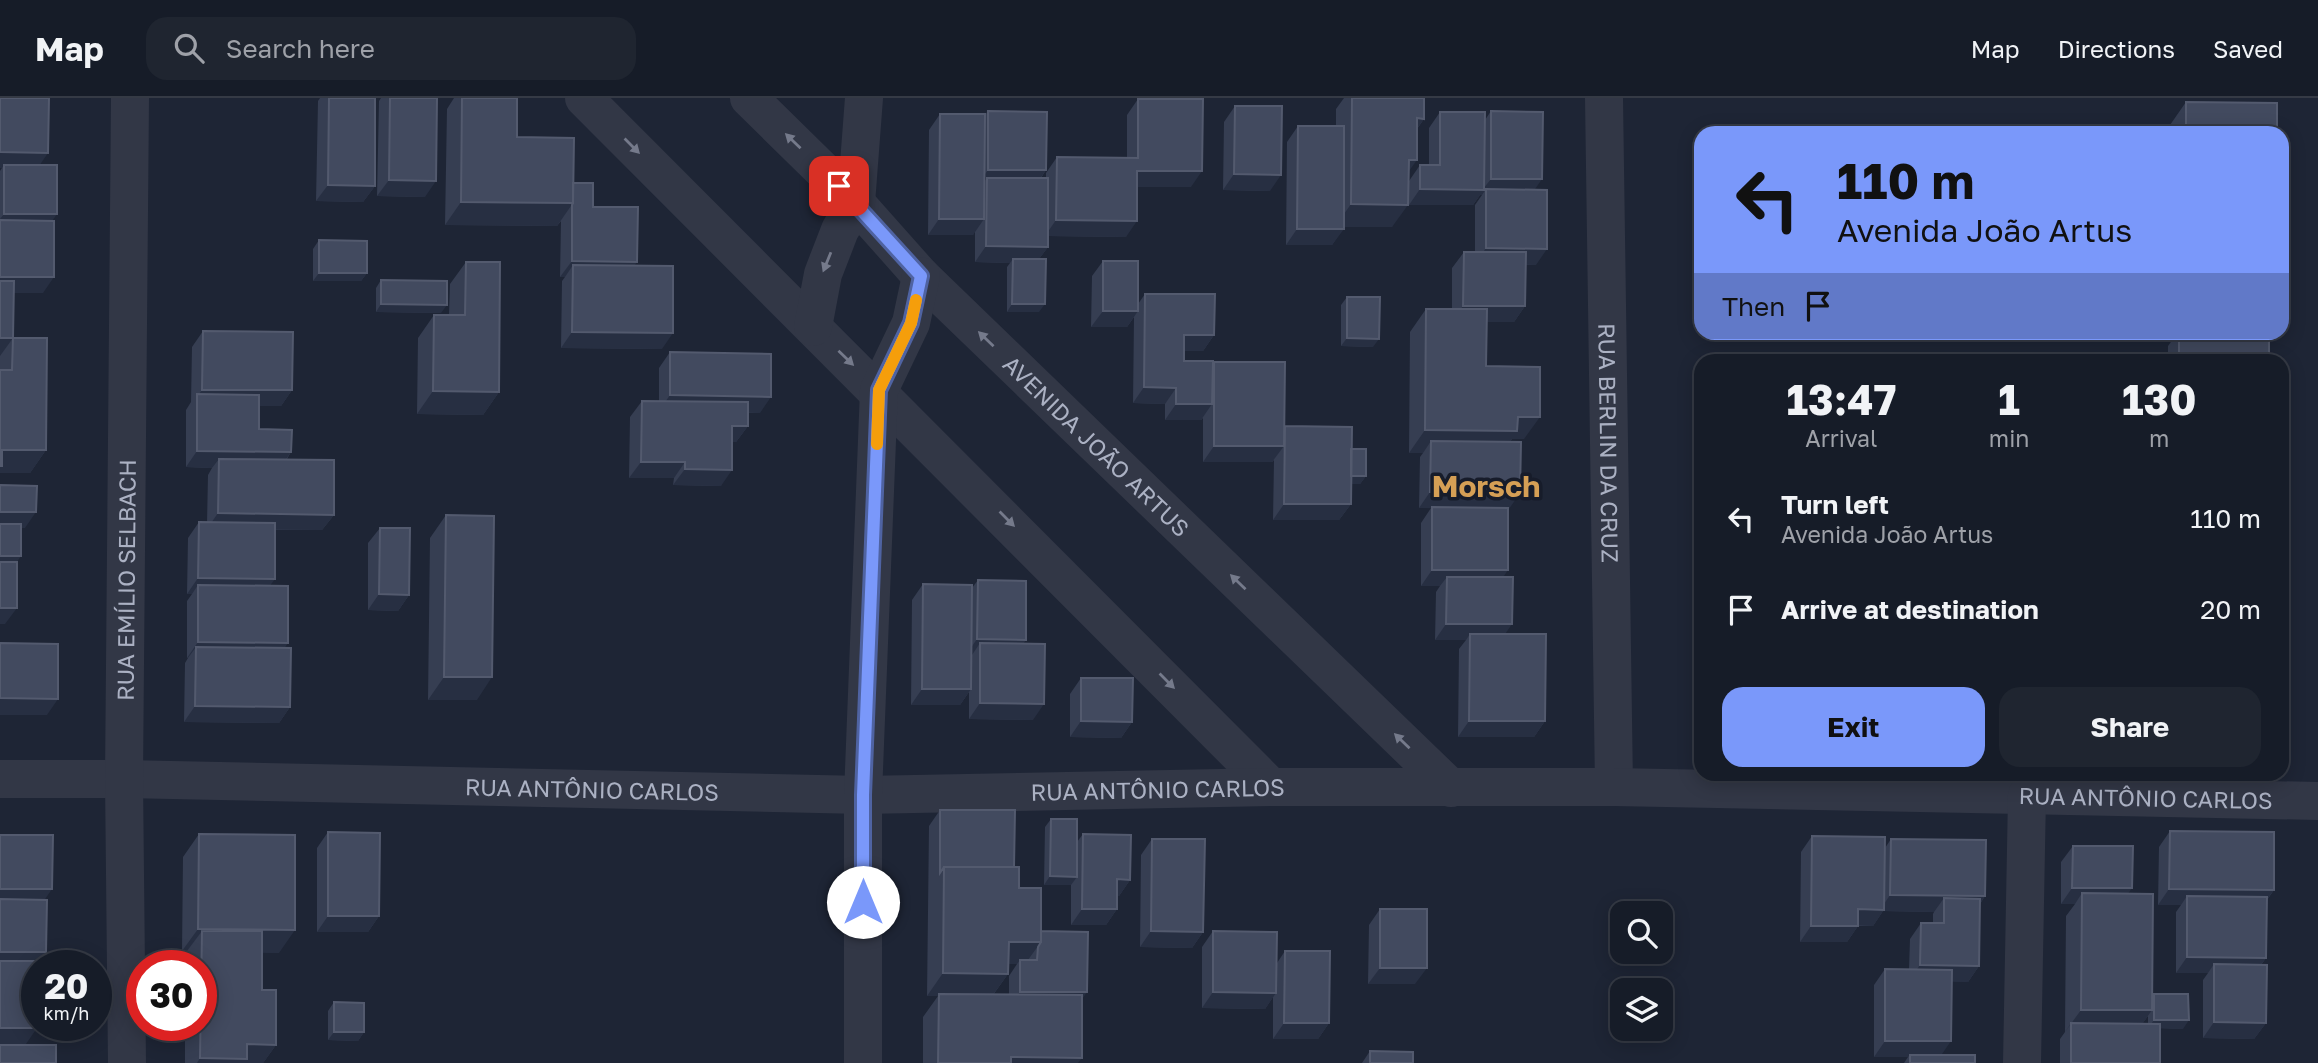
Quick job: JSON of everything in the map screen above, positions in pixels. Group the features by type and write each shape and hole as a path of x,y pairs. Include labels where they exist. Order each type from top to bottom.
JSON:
{"street":[{"name":"RUA EMÍLIO SELBACH","path":"127,1063 124,779 130,98"},
{"path":"584,98 879,390 1272,787"},
{"name":"AVENIDA JOÃO ARTUS","path":"749,98 856,203 921,276 1451,788"},
{"path":"813,327 823,274 840,230 856,203 864,98"},
{"name":"RUA BERLIN DA CRUZ","path":"1604,98 1614,787"},
{"path":"863,1063 863,795 879,390 911,323 921,276"},
{"name":"RUA ANTÔNIO CARLOS","path":"0,779 124,779 863,795 1272,787 1614,787 2318,801"},
{"path":"2022,1063 2026,795"}],"building":[{"path":"0,98 49,98 48,153 0,152"},
{"path":"329,98 375,98 375,186 328,185"},
{"path":"390,98 437,98 436,181 389,180"},
{"path":"462,98 517,98 517,137 574,138 573,203 461,202"},
{"path":"1352,98 1424,98 1424,119 1417,118 1417,160 1409,160 1408,205 1351,204"},
{"path":"1138,99 1203,99 1202,171 1137,171 1137,221 1056,220 1057,157 1138,158"},
{"path":"2186,102 2277,103 2277,126 2186,126"},
{"path":"1235,106 1282,106 1281,175 1234,174"},
{"path":"988,111 1047,112 1046,170 988,170"},
{"path":"1491,111 1543,112 1542,179 1491,179"},
{"path":"1440,112 1485,112 1484,190 1420,189 1420,165 1440,165"},
{"path":"940,114 985,114 984,219 939,219"},
{"path":"1298,126 1344,126 1344,229 1297,229"},
{"path":"4,165 57,165 57,214 4,214"},
{"path":"987,178 1048,178 1048,247 986,246"},
{"path":"573,183 593,183 593,207 638,207 637,262 572,261"},
{"path":"1486,189 1547,190 1547,249 1486,248"},
{"path":"0,220 54,221 54,277 0,277"},
{"path":"319,240 367,241 367,273 319,273"},
{"path":"1464,252 1526,252 1525,306 1463,306"},
{"path":"1013,259 1046,259 1045,304 1012,304"},
{"path":"1103,261 1138,261 1138,311 1103,311"},
{"path":"466,262 500,262 499,392 433,391 434,315 465,315"},
{"path":"573,265 673,266 673,333 572,332"},
{"path":"381,280 447,281 447,305 381,304"},
{"path":"0,281 14,281 13,338 0,338"},
{"path":"1145,294 1215,294 1214,335 1184,335 1184,361 1213,361 1212,404 1176,404 1176,388 1144,387"},
{"path":"1347,297 1380,297 1379,339 1347,338"},
{"path":"1426,309 1487,309 1486,366 1540,367 1540,417 1518,417 1517,431 1425,430"},
{"path":"203,331 293,332 292,390 202,390"},
{"path":"13,338 47,338 46,450 2,450 0,466 0,370 12,370"},
{"path":"2179,340 2269,340 2269,354 2179,354"},
{"path":"670,352 771,354 771,397 670,395"},
{"path":"1214,362 1285,362 1284,446 1214,446"},
{"path":"197,394 259,395 259,429 292,430 291,452 197,451"},
{"path":"642,401 748,402 748,426 732,426 732,470 685,469 685,462 641,462"},
{"path":"1285,426 1352,427 1351,504 1284,504"},
{"path":"1431,441 1521,442 1520,493 1430,492"},
{"path":"1351,449 1366,449 1366,476 1351,476"},
{"path":"219,459 334,460 334,515 218,513"},
{"path":"0,485 37,486 36,512 0,512"},
{"path":"1432,507 1508,508 1508,570 1432,570"},
{"path":"446,515 494,516 492,677 444,677"},
{"path":"199,522 275,523 275,579 198,578"},
{"path":"0,524 21,524 21,556 0,556"},
{"path":"380,528 410,528 409,595 379,594"},
{"path":"0,562 17,562 17,608 0,608"},
{"path":"1447,577 1513,577 1512,624 1446,624"},
{"path":"978,580 1026,581 1026,640 977,639"},
{"path":"923,584 972,585 971,689 922,689"},
{"path":"198,585 288,586 288,643 198,642"},
{"path":"1470,634 1546,634 1545,721 1469,721"},
{"path":"0,643 58,644 58,699 0,698"},
{"path":"980,643 1045,644 1044,704 980,703"},
{"path":"196,647 291,648 290,707 195,706"},
{"path":"1081,678 1133,678 1132,722 1081,721"},
{"path":"940,810 1015,810 1014,867 944,867 940,873"},
{"path":"1051,819 1077,819 1077,877 1050,876"},
{"path":"2170,831 2274,832 2274,890 2169,889"},
{"path":"328,832 380,833 379,916 328,916"},
{"path":"199,834 295,835 295,930 198,929"},
{"path":"1083,834 1131,835 1130,880 1117,879 1117,909 1082,909"},
{"path":"0,835 53,835 52,889 0,889"},
{"path":"1812,836 1885,837 1884,910 1858,909 1858,926 1811,926"},
{"path":"1152,839 1205,839 1203,932 1151,931"},
{"path":"1891,839 1986,840 1985,896 1890,895"},
{"path":"2073,846 2133,846 2132,888 2072,888"},
{"path":"944,867 1019,867 1019,888 1041,888 1041,942 1009,942 1008,974 943,973"},
{"path":"2082,893 2153,894 2152,1010 2081,1010"},
{"path":"2187,896 2267,897 2266,958 2187,957"},
{"path":"1944,898 1980,899 1979,966 1920,965 1921,923 1944,923"},
{"path":"0,899 47,900 46,950 0,952"},
{"path":"1380,909 1427,909 1427,968 1380,968"},
{"path":"202,931 262,931 262,990 276,990 276,1045 247,1044 247,1059 200,1058 200,1041 217,1041 217,950 202,950"},
{"path":"1041,931 1088,932 1087,992 1020,992 1020,960 1037,960"},
{"path":"1213,931 1277,932 1276,993 1213,992"},
{"path":"1285,951 1330,951 1329,1023 1284,1023"},
{"path":"0,961 21,961 21,1028 0,1028"},
{"path":"2214,964 2267,965 2266,1023 2214,1022"},
{"path":"1885,969 1952,970 1951,1041 1885,1041"},
{"path":"939,994 1082,995 1082,1058 1011,1057 1011,1063 938,1063"},
{"path":"2154,994 2188,994 2189,1020 2154,1020"},
{"path":"334,1002 364,1003 364,1032 334,1032"},
{"path":"2071,1023 2160,1024 2160,1063 2071,1063"},
{"path":"0,1045 56,1045 56,1063 0,1063"},
{"path":"1370,1051 1413,1052 1413,1063 1370,1063"},
{"path":"1910,1055 1975,1055 1975,1063 1910,1063"}],"slow traffic":[{"path":"877,444 879,390 911,323 916,300"}],"district":[{"name":"Morsch","path":"1486,486"}],"route":[{"path":"839,186 921,276 911,323 879,390 863,795 863,902"}]}
